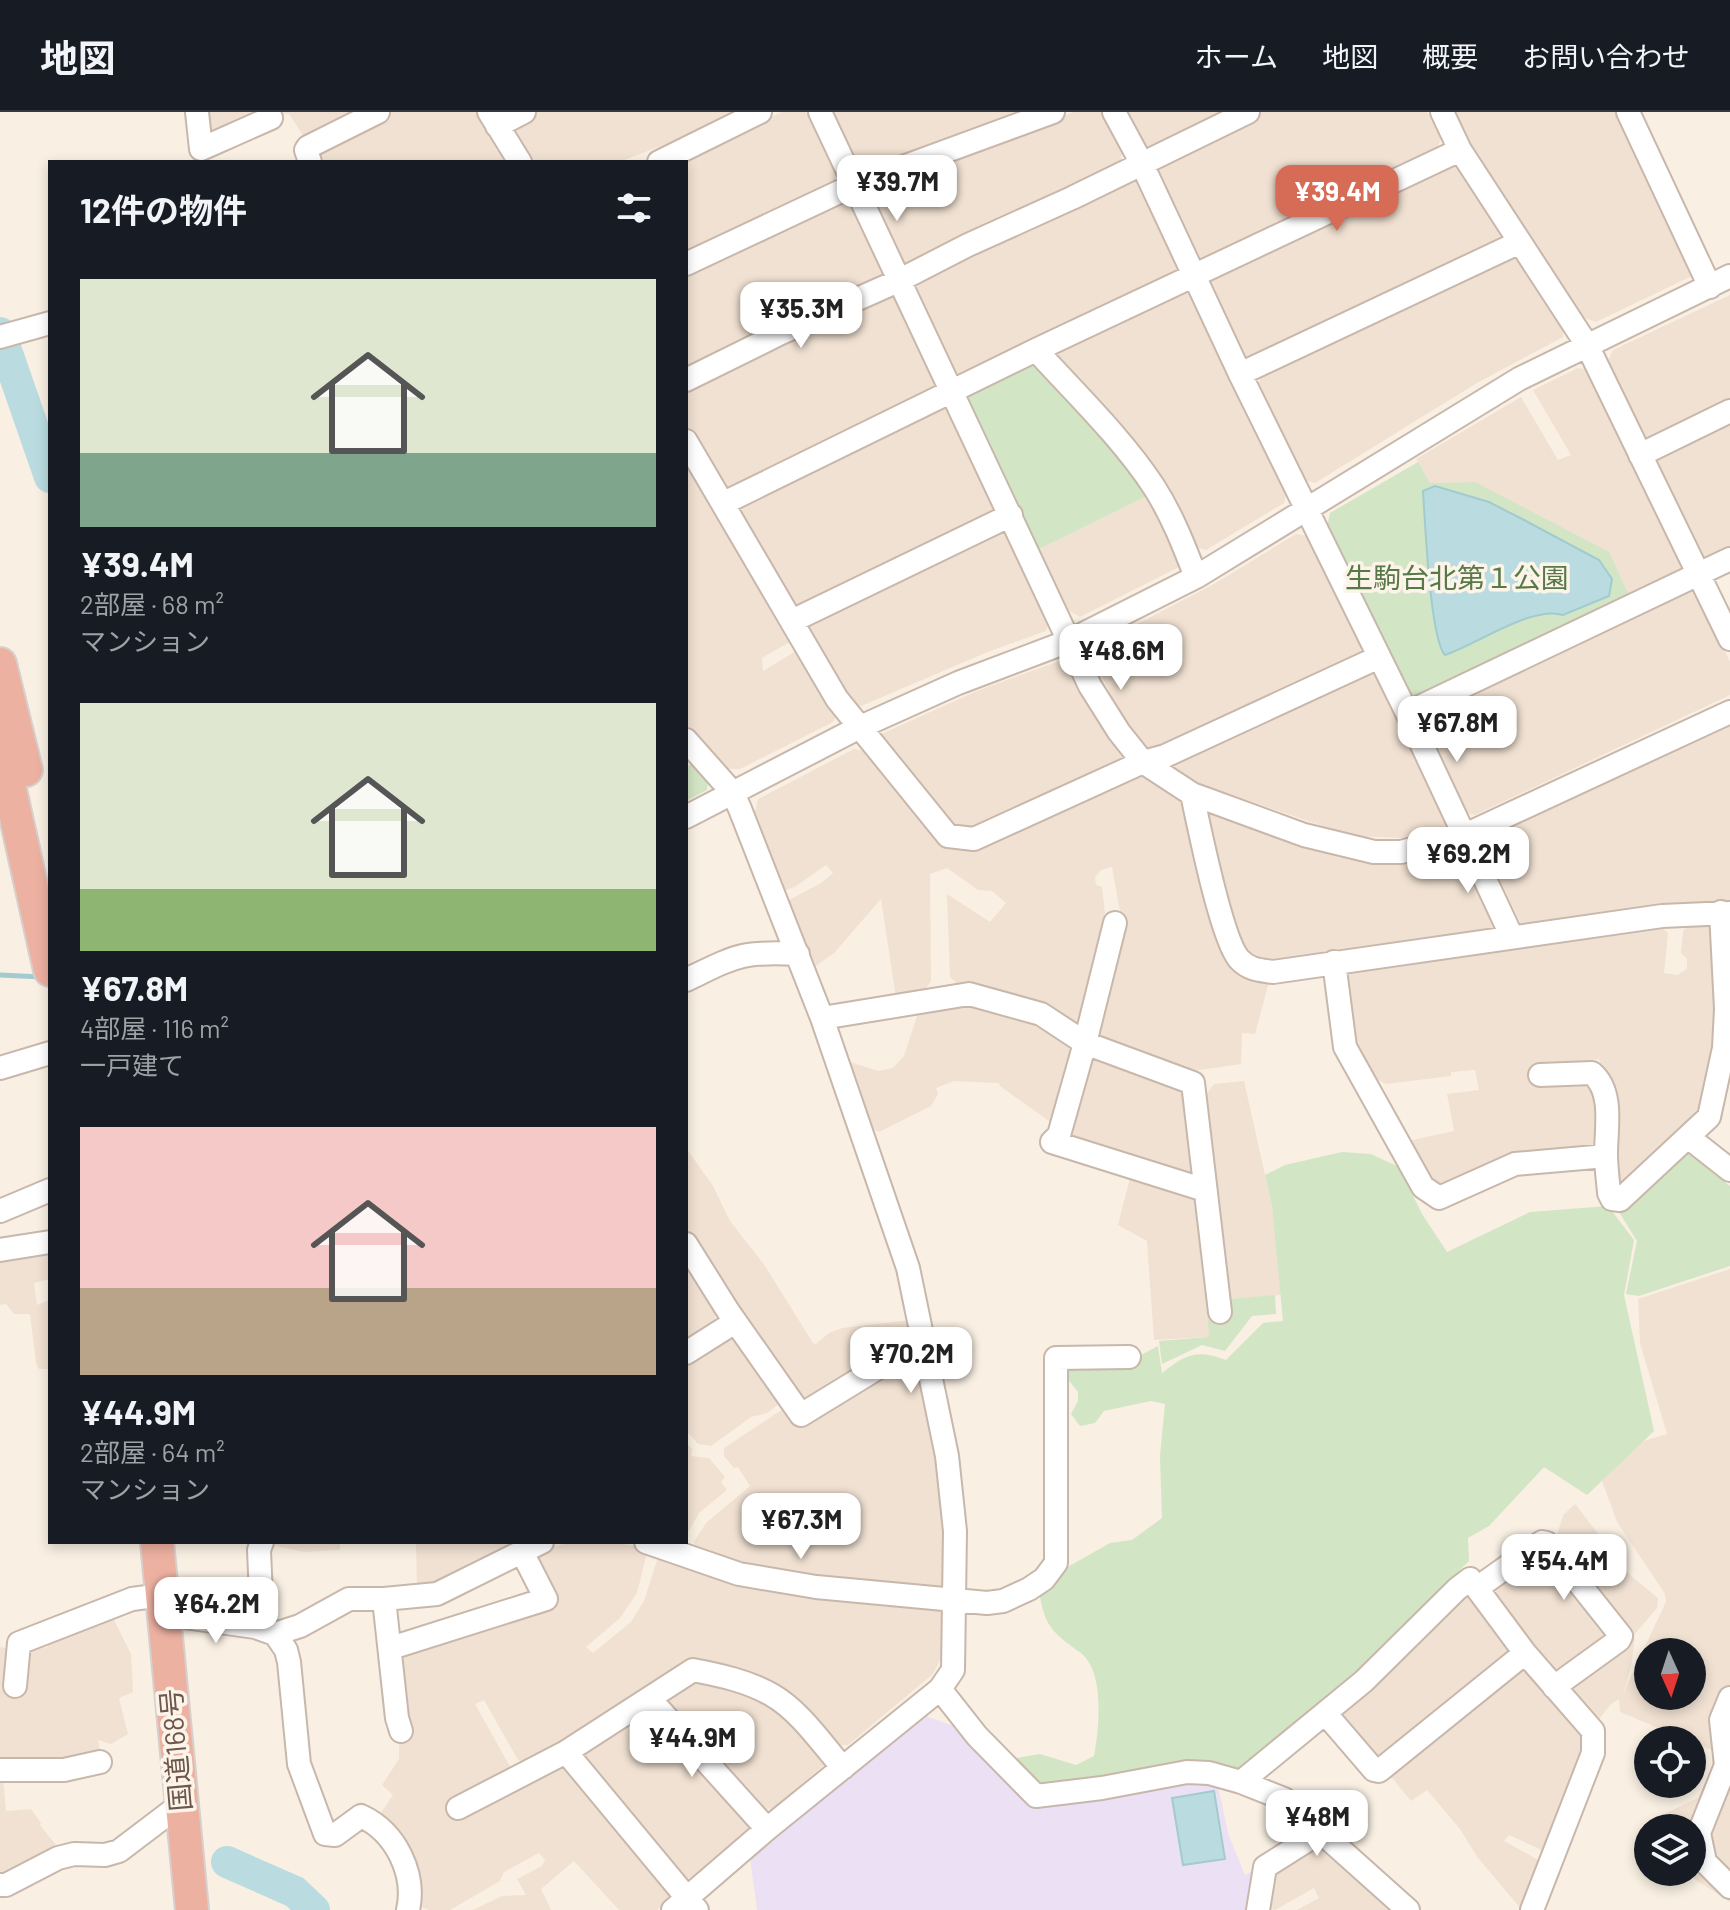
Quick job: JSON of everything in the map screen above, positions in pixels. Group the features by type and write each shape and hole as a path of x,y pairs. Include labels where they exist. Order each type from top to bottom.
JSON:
{"highway":[{"path":"0,664 48,862"},
{"path":"0,745 10,827 48,963"},
{"name":"国道168号","path":"158,1544 173,1606 212,1910"},
{"name":"国道168号","path":"178,1544 173,1606 181,1804 192,1910"}],"street":[{"path":"197,112 201,149 271,118"},
{"path":"309,160 308,147 378,112"},
{"path":"519,160 493,119 524,112"},
{"path":"663,160 760,112"},
{"path":"820,112 1090,686 1119,732 1143,762 1192,794 1304,835 1374,852 1401,852 1465,835 1730,712"},
{"path":"688,263 854,185 1053,112"},
{"path":"1114,112 1141,162 1377,658 1407,713 1512,937"},
{"path":"688,379 1248,112"},
{"path":"1442,112 1460,150 1587,345 1730,639"},
{"path":"1628,112 1710,287"},
{"path":"724,503 1036,350 1460,150"},
{"path":"1240,374 1520,242"},
{"path":"688,816 858,728 958,683 1069,641 1196,577 1519,379 1730,276"},
{"path":"0,337 48,324"},
{"path":"1036,350 1105,425 1154,486 1178,531 1196,577"},
{"path":"1640,455 1730,411"},
{"path":"688,444 837,699 948,836 974,839 1143,762 1165,756 1377,658"},
{"path":"792,621 1011,515"},
{"path":"1407,713 1730,559"},
{"path":"566,1752 686,1906 767,1829 940,1689 953,1670 955,1531 952,1493 908,1268 822,1018 733,793 688,742"},
{"path":"1192,794 1225,926 1237,957 1252,969 1273,972 1662,916 1726,912 1724,1048 1709,1117 1620,1200 1612,1199 1609,1193 1607,1110 1600,1080 1592,1073 1540,1075"},
{"path":"1115,923 1059,1135 1052,1142 1205,1190"},
{"path":"688,979 738,955 756,952 798,954"},
{"path":"1334,962 1345,1047 1423,1187 1439,1198 1515,1164 1606,1156"},
{"path":"822,1018 969,994 1041,1014 1085,1043 1193,1083 1220,1312"},
{"path":"0,1068 48,1054"},
{"path":"1688,1137 1730,1170"},
{"path":"0,1211 48,1191"},
{"path":"0,1250 48,1242"},
{"path":"688,1247 735,1322 801,1415 881,1366 926,1356"},
{"path":"688,1352 735,1322"},
{"path":"652,1544 739,1574 816,1587 954,1602 1003,1601 1029,1589 1050,1573 1056,1563 1056,1358 1129,1357"},
{"path":"1477,1588 1542,1542 1547,1543 1621,1636 1554,1687"},
{"path":"261,1544 261,1597 265,1630 286,1650 299,1764 325,1834 335,1835 361,1816 376,1824 404,1861 410,1879 408,1910"},
{"path":"15,1686 19,1643 132,1599 173,1606 265,1630 300,1626 349,1599 437,1594 532,1547 546,1599 391,1648"},
{"path":"1241,1782 1364,1681 1470,1579 1525,1653 1593,1731 1593,1753 1532,1910"},
{"path":"384,1599 401,1731"},
{"path":"1325,1713 1374,1770 1379,1771 1525,1653"},
{"path":"458,1808 566,1752 693,1670 742,1681 773,1695 843,1768"},
{"path":"940,1689 977,1736 1036,1796 1102,1788 1187,1772 1209,1773 1241,1782 1284,1799 1408,1910"},
{"path":"1730,1698 1721,1720 1726,1765 1699,1833 1705,1862 1730,1887"},
{"path":"650,1699 767,1829"},
{"path":"0,1770 64,1770 100,1762"},
{"path":"0,1885 6,1885 58,1858 119,1851 181,1804"},
{"path":"1258,1910 1265,1867 1322,1831"}],"shaded area":[{"path":"201,112 264,112 210,142"},
{"path":"273,112 357,112 306,140 289,114 276,115"},
{"path":"384,112 484,112 513,160 317,160 319,147"},
{"path":"536,112 734,112 676,140 624,160 528,160 512,132 515,122"},
{"path":"782,112 806,112 836,175 835,183 688,254 688,160 683,160"},
{"path":"830,112 1032,112 868,172 856,167"},
{"path":"1074,112 1102,112 1122,153 1120,163 912,265 902,262 868,191 872,182"},
{"path":"1125,112 1227,112 1151,149 1141,146"},
{"path":"1256,112 1427,112 1441,138 1437,149 1206,260 1196,256 1154,167"},
{"path":"1451,112 1619,112 1696,274 1596,322 1584,318 1495,189 1463,139"},
{"path":"1454,163 1503,236 1500,246 1255,362 1245,359 1208,282 1214,270"},
{"path":"1135,179 1178,265 1176,274 963,377 956,374 913,285 916,276"},
{"path":"847,198 884,271 880,279 688,371 688,268"},
{"path":"1504,258 1518,259 1563,329 1563,337 1477,383 1315,483 1304,480 1258,384 1263,373"},
{"path":"1189,290 1287,491 1284,503 1206,550 1195,547 1050,350"},
{"path":"893,293 937,384 933,390 728,489 721,487 688,431 688,385"},
{"path":"1730,295 1730,403 1652,441 1645,437 1608,361 1613,350"},
{"path":"1578,368 1589,370 1683,565 1681,575 1630,598 1475,482 1430,483 1416,459 1521,397 1558,460 1571,455 1533,390"},
{"path":"941,403 947,407 996,506 994,516 800,609 790,604 731,507"},
{"path":"1730,417 1730,553 1712,561 1701,556 1656,459"},
{"path":"688,458 795,639 762,658 763,671 801,648 839,710 833,722 740,769 726,769 688,729"},
{"path":"1151,494 1181,566 1080,617 1069,611 1039,549"},
{"path":"998,529 1006,531 1050,621 1046,631 990,651 861,706 850,704 805,628 808,621"},
{"path":"1296,534 1308,536 1362,647 1360,654 1157,751 1148,749 1113,699 1092,656 1097,645 1214,584"},
{"path":"1685,586 1696,590 1730,662 1730,695 1475,815 1465,812 1420,718"},
{"path":"1062,660 1073,666 1124,753 1121,762 975,830 957,831 879,735 977,691"},
{"path":"1373,668 1446,819 1445,829 1428,835 1401,838 1352,836 1200,784 1174,769 1174,758"},
{"path":"1730,719 1730,906 1530,927 1521,924 1482,844 1485,835"},
{"path":"854,749 866,751 951,841 1141,774 1184,800 1223,946 1270,978 1255,1034 1242,1033 1241,1064 1200,1070 1173,1068 1096,1037 1121,917 1112,867 1101,870 1095,877 1096,885 1102,887 1105,913 1084,1023 1073,1025 962,988 950,977 947,894 990,922 1006,903 992,891 978,890 947,868 930,874 931,981 923,993 896,998 881,899 834,953 813,968 789,900 833,873 826,865 784,891 755,812 758,799"},
{"path":"1209,810 1289,839 1365,861 1394,862 1424,858 1454,849 1462,852 1498,924 1492,933 1265,965 1241,950 1205,819"},
{"path":"1693,919 1717,924 1716,1042 1702,1115 1614,1191 1613,1110 1599,1059 1589,1060 1584,1068 1597,1087 1602,1137 1588,1148 1443,1187 1427,1181 1408,1141 1454,1131 1447,1094 1479,1090 1475,1070 1386,1084 1375,1078 1357,1045 1345,968 1656,922 1668,933 1664,973 1677,975 1687,969 1687,959 1681,953 1683,931"},
{"path":"967,1002 1037,1022 1070,1042 1075,1054 1053,1124 999,1083 954,1081 936,1088 938,1094 931,1106 879,1132 870,1127 847,1061 878,1071 893,1068 904,1056 918,1013"},
{"path":"1103,1058 1179,1085 1188,1095 1194,1168 1183,1176 1076,1142 1068,1128 1088,1062"},
{"path":"1244,1081 1272,1206 1281,1295 1228,1299 1204,1097 1214,1084"},
{"path":"688,1151 713,1186 730,1221 765,1266 813,1343 842,1328 911,1320 914,1338 907,1347 879,1354 812,1400 798,1399 688,1237"},
{"path":"1131,1174 1191,1194 1199,1206 1209,1296 1209,1337 1154,1340 1147,1241 1118,1225"},
{"path":"48,1246 48,1280 34,1283 37,1305 48,1301 48,1369 39,1369 36,1363 30,1314 14,1314 6,1304 0,1305 0,1256"},
{"path":"1730,1269 1730,1902 1705,1886 1706,1814 1665,1814 1698,1798 1706,1798 1712,1750 1706,1748 1706,1726 1654,1726 1620,1712 1619,1699 1595,1724 1573,1696 1575,1684 1634,1639 1631,1667 1623,1693 1634,1670 1634,1710 1706,1710 1706,1638 1649,1638 1666,1602 1665,1594 1617,1522 1593,1456 1667,1434 1640,1343 1638,1299"},
{"path":"688,1271 716,1311 714,1324 688,1341"},
{"path":"723,1335 736,1338 780,1403 767,1413 751,1417 711,1446 698,1444 688,1432 688,1360"},
{"path":"911,1365 920,1371 941,1475 944,1596 738,1569 696,1552 694,1542 706,1523 750,1486 738,1467 734,1468 724,1456 724,1448 783,1409 799,1428 886,1368"},
{"path":"688,1444 692,1449 691,1456 709,1458 725,1477 721,1482 727,1490 699,1513 688,1532"},
{"path":"1575,1504 1631,1576 1658,1598 1657,1608 1633,1636 1556,1537 1564,1514"},
{"path":"340,1544 340,1550 304,1552 272,1545"},
{"path":"416,1544 522,1544 475,1570 417,1590"},
{"path":"564,1544 624,1544 648,1549 637,1593 620,1618 586,1647 593,1653 631,1622 644,1601 660,1551 942,1608 943,1654 933,1674 848,1745 835,1745 812,1719 691,1662 560,1747 526,1762 518,1760 484,1700 475,1704 512,1770 554,1764 569,1768 670,1886 671,1899 657,1910 619,1910 574,1861 541,1889 551,1910 473,1910 502,1896 526,1895 517,1879 542,1866 545,1860 539,1853 504,1872 500,1881 450,1910 429,1910 417,1905 421,1896 416,1893 376,1820 393,1795 382,1785 399,1759 400,1649 554,1601 535,1552"},
{"path":"1536,1552 1551,1555 1605,1626 1605,1639 1567,1671 1551,1668 1493,1592 1494,1581"},
{"path":"1463,1597 1476,1598 1509,1639 1508,1654 1386,1757 1371,1757 1343,1723 1343,1710"},
{"path":"111,1614 131,1654 133,1692 119,1698 128,1734 111,1744 98,1740 101,1755 97,1760 0,1763 0,1647 25,1652 48,1647 44,1636"},
{"path":"1518,1667 1530,1668 1584,1738 1569,1801 1548,1853 1509,1835 1504,1841 1542,1862 1522,1910 1427,1790 1411,1801 1388,1773"},
{"path":"694,1677 718,1682 773,1705 826,1754 825,1764 774,1808 761,1810 667,1706 666,1695"},
{"path":"641,1712 654,1713 752,1828 693,1878 682,1878 584,1765 582,1752"},
{"path":"916,1713 954,1726 1028,1798 1197,1781 1218,1786 1229,1836 1245,1875 1258,1868 1252,1910 757,1910 750,1858"},
{"path":"0,1778 3,1778 6,1811 31,1809 56,1845 0,1875"},
{"path":"1323,1841 1399,1910 1297,1910 1319,1898 1314,1888 1275,1910 1267,1908 1273,1870"}],"green space":[{"path":"1030,361 1036,363 1151,494 1039,549 967,398 969,390"},
{"name":"生駒台北第１公園","path":"1418,462 1430,483 1475,482 1609,552 1630,598 1420,699 1412,697 1327,527 1330,513"},
{"path":"696,761 709,775 707,790 688,800 688,766"},
{"path":"1684,1150 1730,1186 1730,1266 1639,1296 1626,1294 1637,1241 1619,1212"},
{"path":"1342,1152 1371,1154 1399,1167 1422,1214 1447,1252 1530,1212 1608,1206 1634,1240 1624,1295 1654,1431 1587,1495 1544,1467 1489,1526 1468,1538 1469,1561 1354,1673 1233,1772 1061,1788 1043,1785 1016,1758 1040,1754 1076,1765 1094,1756 1098,1690 1091,1666 1083,1655 1052,1628 1045,1616 1039,1592 1066,1568 1110,1543 1132,1540 1162,1518 1160,1456 1165,1404 1151,1401 1104,1411 1095,1423 1080,1426 1071,1414 1078,1401 1078,1392 1067,1378 1065,1363 1128,1362 1158,1346 1162,1373 1192,1355 1226,1360 1263,1323 1283,1321 1272,1206 1265,1175 1285,1165"},
{"path":"1275,1295 1276,1314 1252,1316 1225,1351 1202,1345 1162,1364 1159,1341 1209,1337 1208,1320 1230,1318 1228,1299"}],"water":[{"path":"1435,486 1489,502 1599,560 1612,579 1609,596 1563,615 1550,613 1520,621 1445,655 1432,604 1423,491"},
{"path":"1214,1791 1225,1859 1183,1865 1172,1798"}],"waterway":[{"path":"0,333 48,471"},
{"path":"0,975 42,977"},
{"path":"227,1862 295,1892 314,1910"}]}
